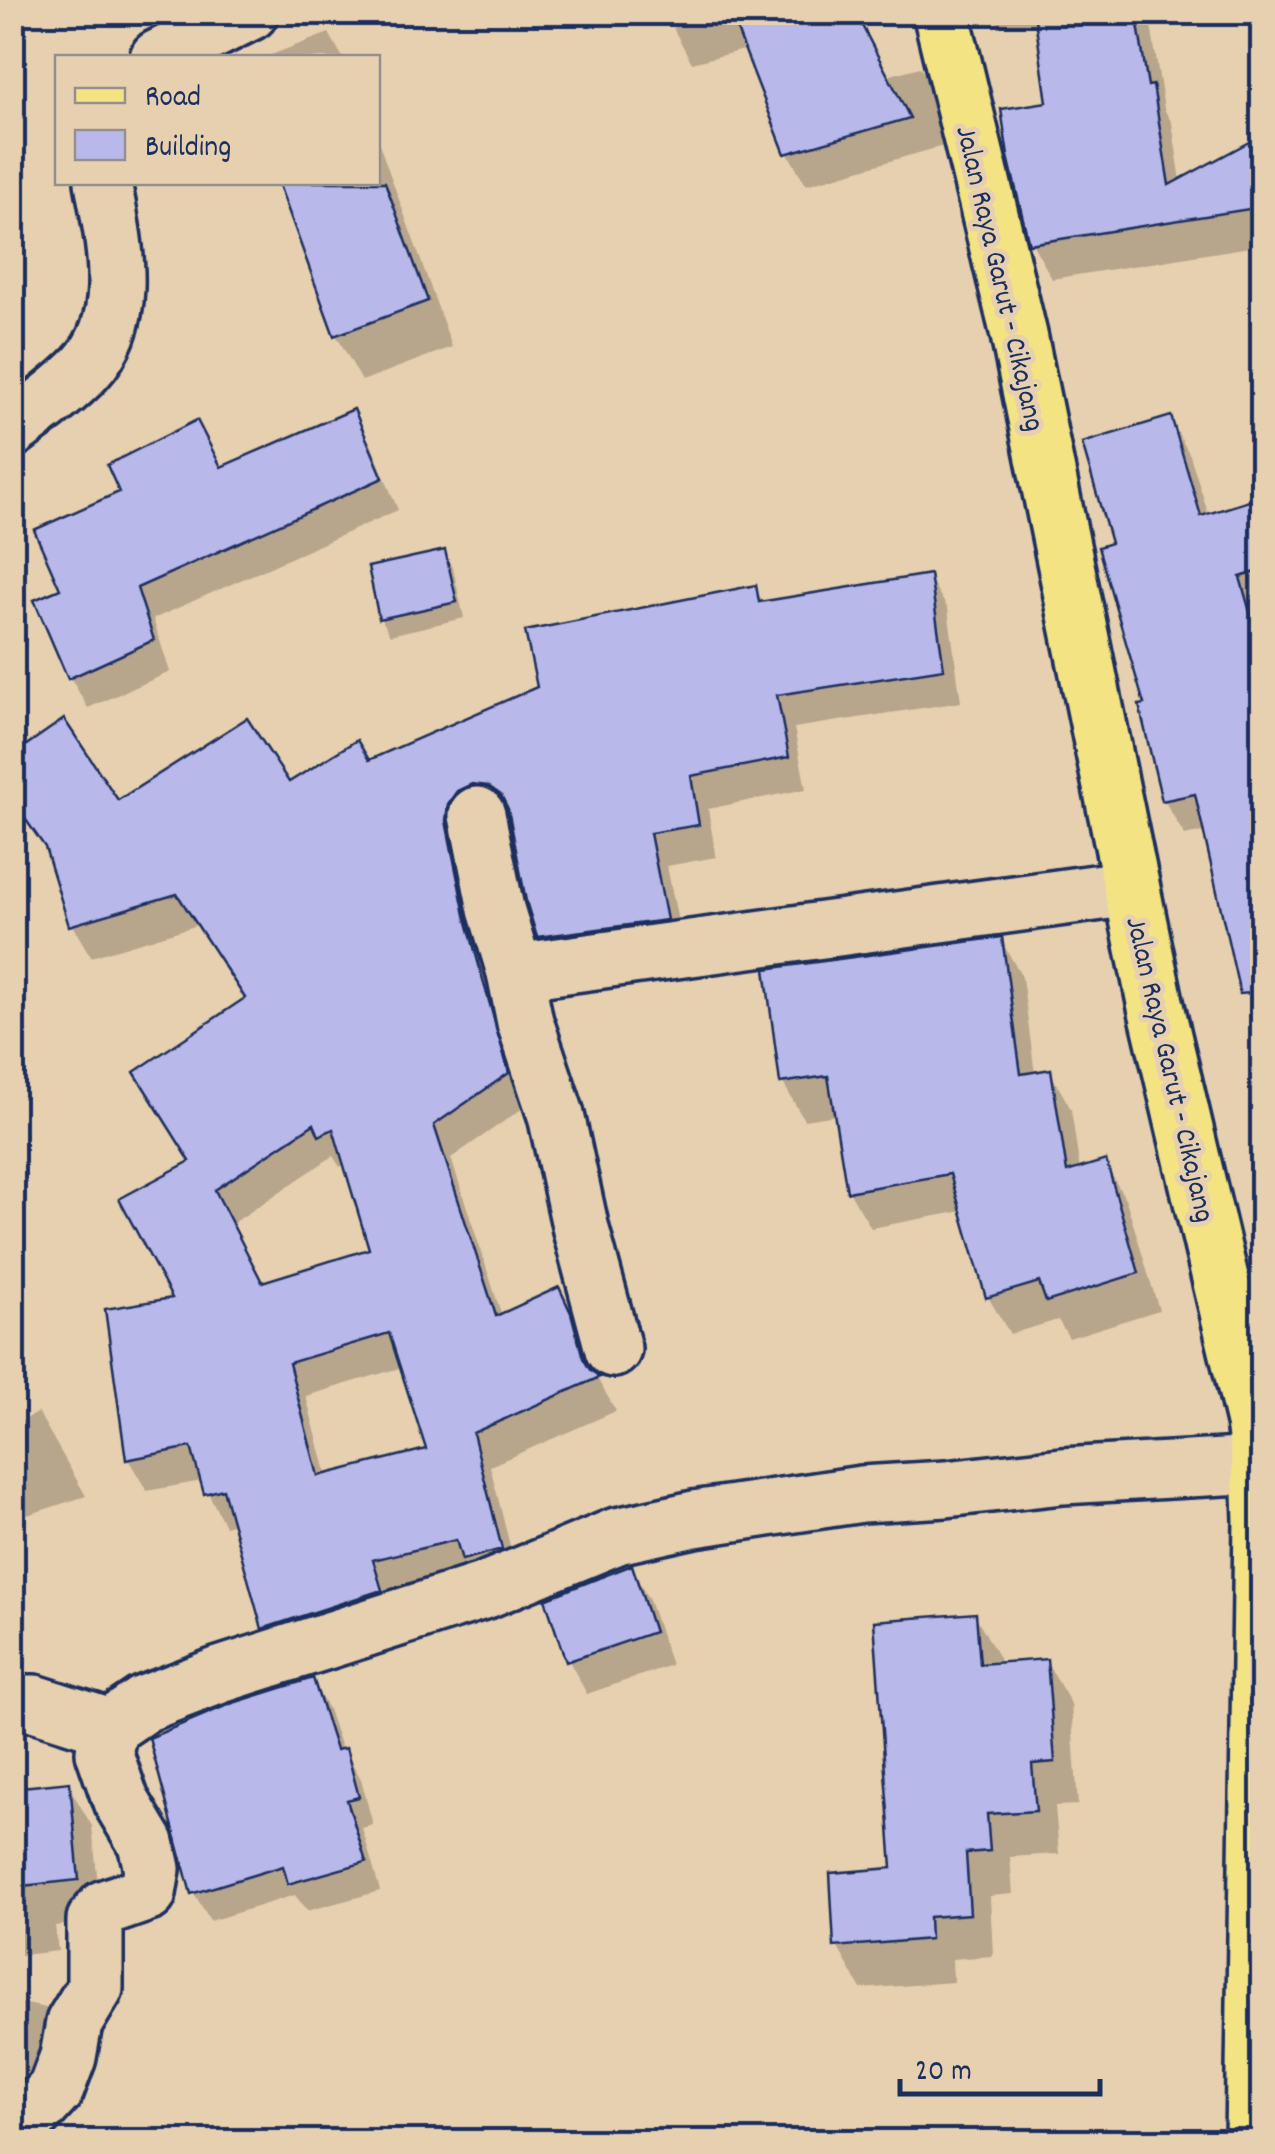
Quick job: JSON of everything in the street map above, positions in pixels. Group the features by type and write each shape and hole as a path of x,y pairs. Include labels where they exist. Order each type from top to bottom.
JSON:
{"main road":[{"name":"Jalan Raya Garut - Cikajang","path":"941,12 1019,335 1159,1021 1254,1422 1260,1465 1253,2142"}],"street":[{"path":"164,55 250,12"},
{"path":"12,429 88,367 111,324 116,260 104,185"},
{"path":"476,815 525,1022 556,1115 581,1230 614,1349"},
{"path":"516,972 1131,888"},
{"path":"12,2136 56,2089 68,2057 74,2023 96,1988 95,1920 106,1908 148,1893 152,1869 146,1843 121,1802 104,1752 110,1726 144,1704 486,1590 617,1536 694,1519 862,1494 1062,1476 1260,1465"},
{"path":"12,1703 34,1704 110,1726"}],"building":[{"path":"730,12 855,12 910,118 785,154"},
{"path":"1034,12 1136,12 1148,86 1153,85 1169,185 1262,135 1262,207 1029,244 1001,109 1047,102"},
{"path":"385,182 428,301 334,336 279,185"},
{"path":"354,409 383,478 137,588 154,640 68,679 34,600 60,589 34,530 119,492 107,465 197,420 221,467"},
{"path":"1171,416 1201,516 1262,497 1262,570 1240,577 1262,654 1262,992 1240,994 1195,794 1162,801 1139,705 1144,704 1098,547 1111,543 1082,443"},
{"path":"445,550 457,602 379,619 368,567"},
{"path":"930,574 944,669 777,695 789,757 691,776 699,825 650,833 667,920 537,937 508,809 501,795 488,786 472,784 457,791 448,804 446,821 465,915 509,1073 434,1125 496,1316 559,1287 571,1313 583,1358 600,1377 473,1433 502,1549 462,1560 456,1540 373,1560 382,1590 262,1629 223,1489 204,1494 191,1447 126,1460 105,1309 172,1298 119,1199 190,1161 134,1072 245,998 177,894 69,926 45,847 12,800 12,755 64,719 118,800 247,718 289,782 357,740 369,760 537,687 525,631 756,585 759,602","holes":["314,1124 319,1136 333,1129 369,1249 262,1282 215,1190","389,1333 426,1449 318,1476 289,1363"]},
{"path":"1002,937 1021,1074 1051,1069 1067,1172 1106,1160 1139,1273 1046,1302 1039,1282 986,1298 950,1174 847,1192 828,1076 780,1083 765,969"},
{"path":"632,1565 654,1632 566,1662 545,1599"},
{"path":"976,1613 980,1664 1047,1659 1055,1762 1032,1764 1036,1811 987,1814 990,1851 966,1853 970,1914 929,1917 930,1939 834,1947 830,1873 892,1868 874,1621"},
{"path":"313,1678 336,1750 346,1748 359,1797 347,1800 366,1862 288,1884 283,1866 191,1894 149,1738 230,1704"},
{"path":"70,1782 79,1880 12,1887 12,1788"}]}
